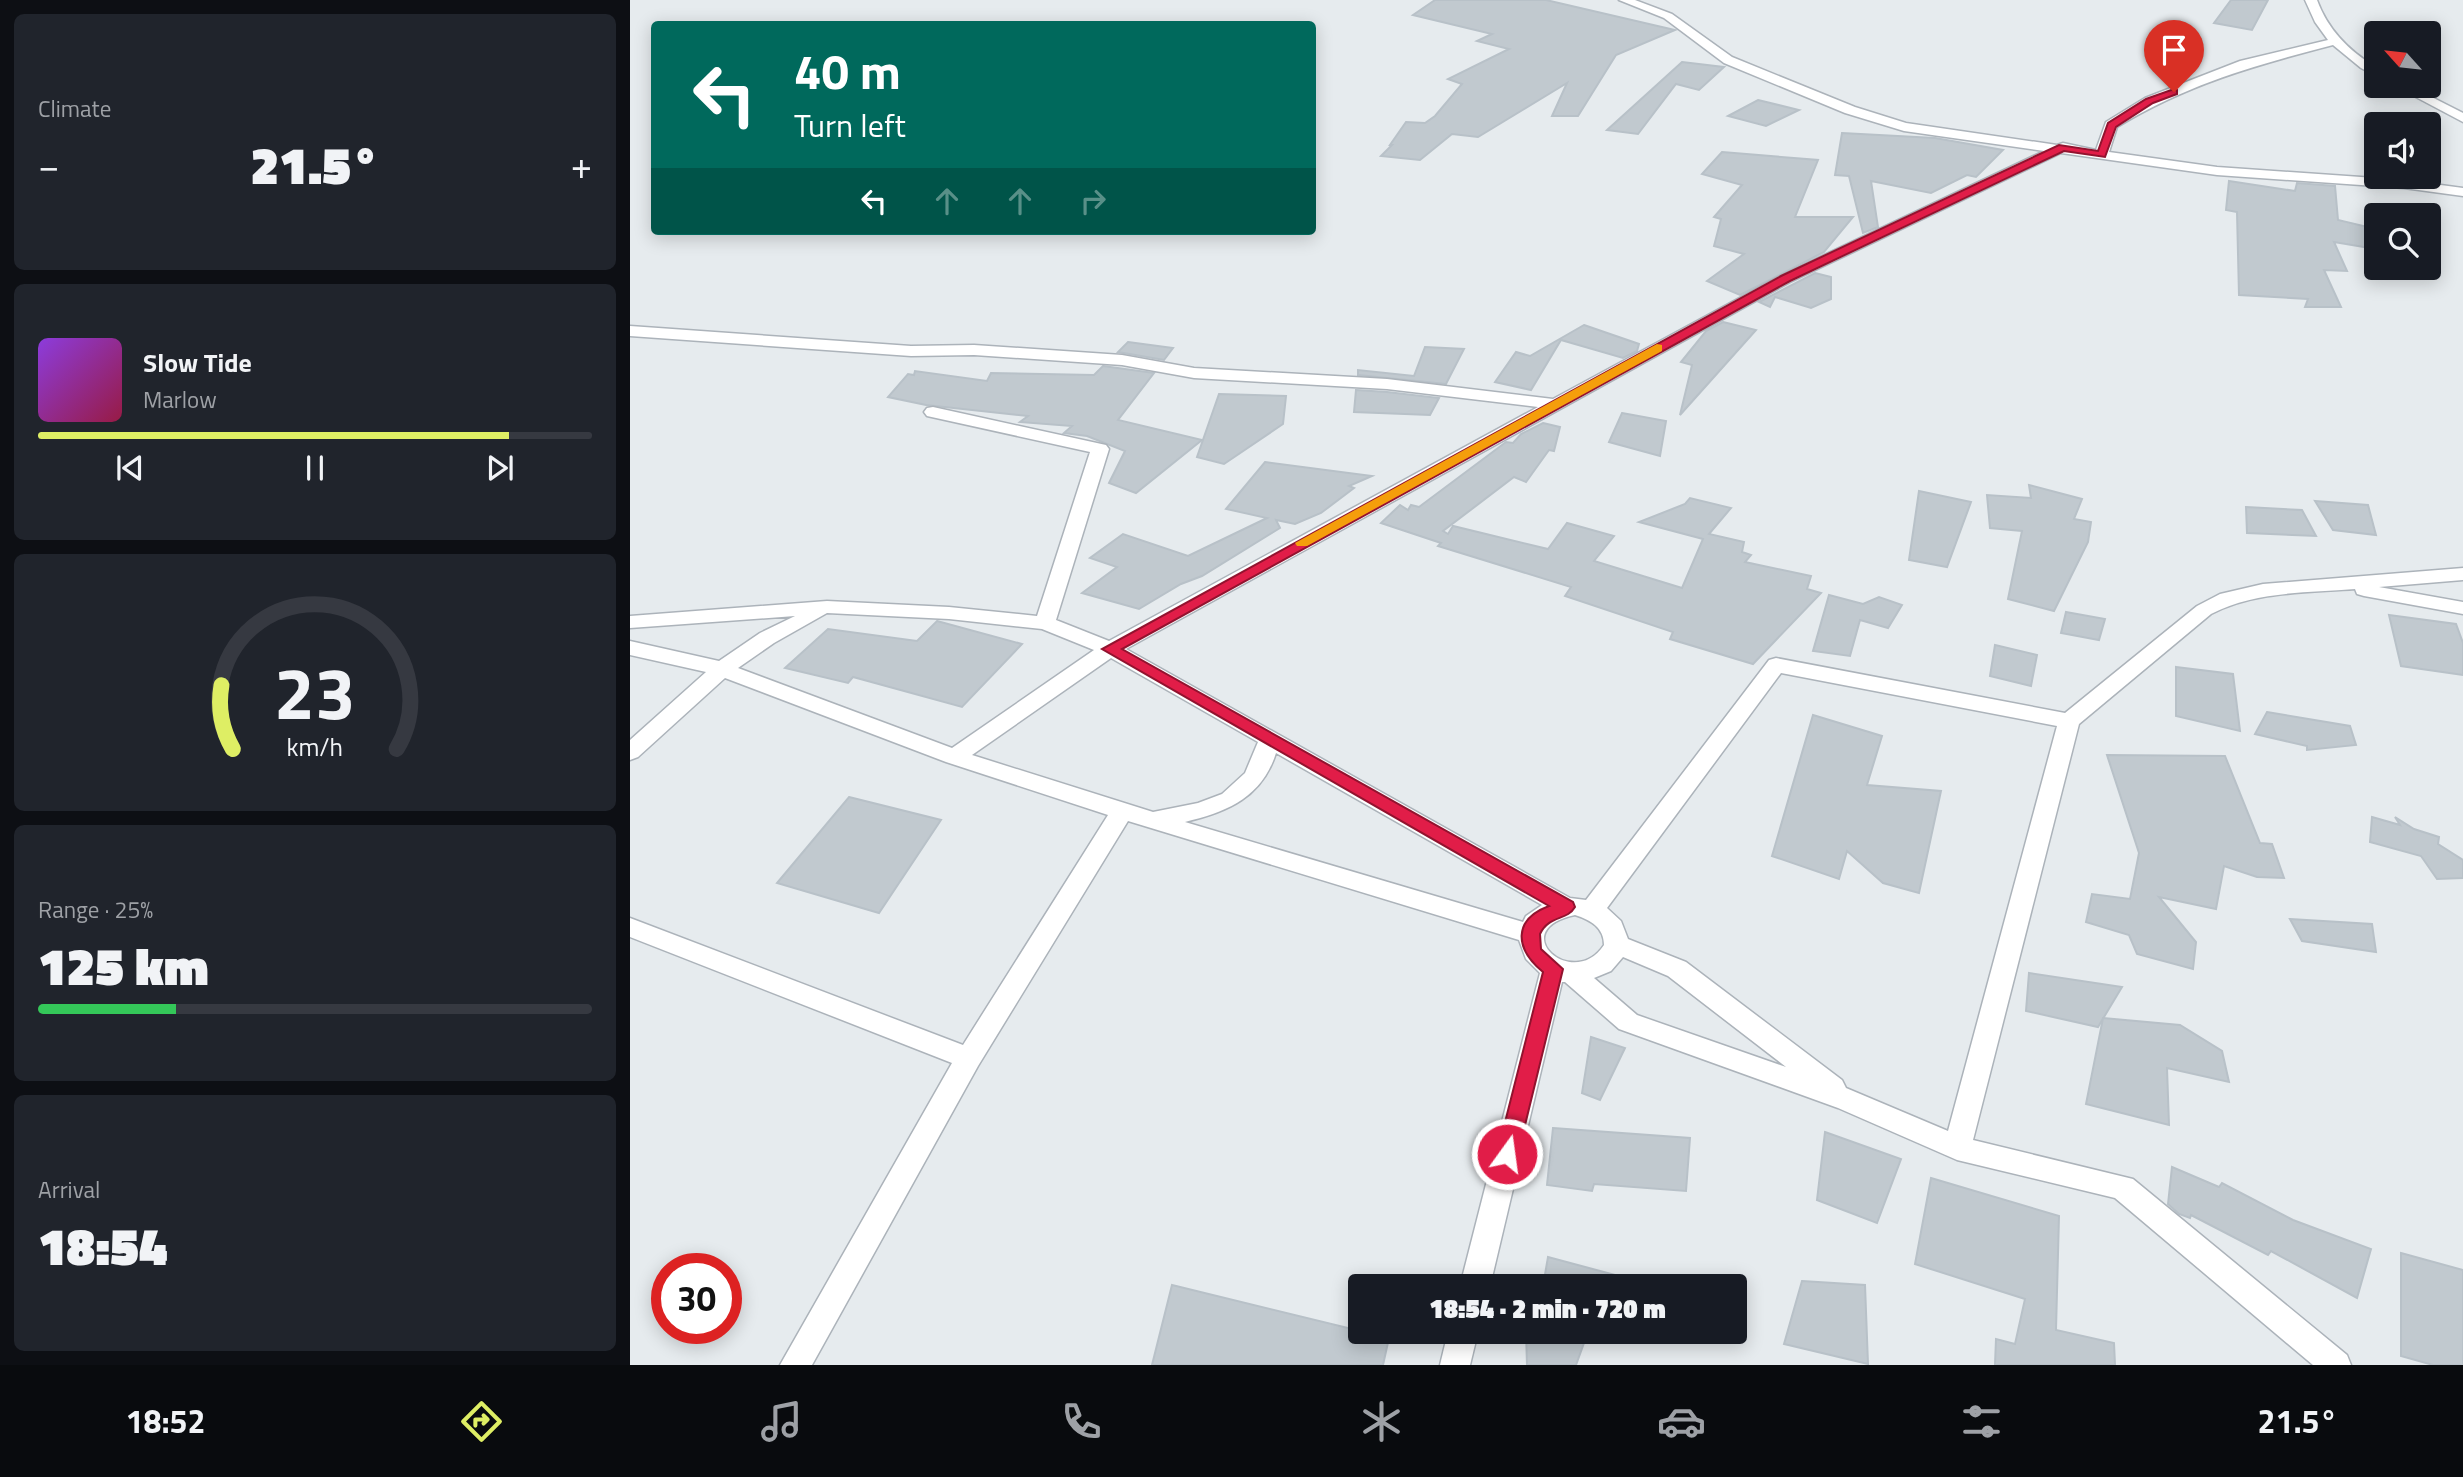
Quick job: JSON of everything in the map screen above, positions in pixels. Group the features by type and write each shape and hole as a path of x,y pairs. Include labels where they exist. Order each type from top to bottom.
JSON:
{"street":[{"path":"1625,0 1668,16 1728,60 1802,88 1850,110 1904,127 2063,147 2217,171 2404,184 2463,192"},
{"path":"2311,0 2316,17 2364,65"},
{"path":"2102,155 2112,125 2150,101 2244,64 2337,41"},
{"path":"2424,98 2463,118"},
{"path":"954,757 1110,649 1553,404 1786,279 2063,147"},
{"path":"630,318 922,341 974,350"},
{"path":"630,331 911,351 974,350 1122,360 1194,373 1387,383 1553,404"},
{"path":"933,412 1100,449 1045,623"},
{"path":"1957,1148 2068,721 2204,610 2227,598 2263,590 2463,574"},
{"path":"2327,585 2463,608"},
{"path":"630,751 722,669 767,638 827,607"},
{"path":"630,622 827,607 1045,623 1110,649 1566,907 1592,910 1611,924 1616,944 1604,963 1589,971 1562,971"},
{"path":"630,648 722,669 954,757 1122,811 1530,934"},
{"path":"1592,910 1776,665 2068,721"},
{"path":"1152,820 1224,804 1259,774 1269,739"},
{"path":"795,1365 969,1058 1122,811"},
{"path":"1566,907 1537,921 1530,934 1531,948 1535,954 1562,971 1628,1022 1848,1100 1957,1148 2123,1188 2336,1365"},
{"path":"630,926 969,1058"},
{"path":"1616,944 1677,969 1848,1100"},
{"path":"1478,1274 1562,971"},
{"path":"1455,1365 1461,1344"}],"building":[{"path":"1435,0 1546,0 1675,30 1616,55 1578,116 1552,116 1567,83 1478,137 1452,134 1420,160 1381,156 1392,145 1406,122 1425,123 1435,116 1462,84 1448,79 1509,49 1477,41 1492,34 1413,15"},
{"path":"2231,0 2268,0 2252,30 2214,23"},
{"path":"1682,62 1724,67 1699,90 1676,84 1638,134 1607,130"},
{"path":"1758,100 1799,110 1766,126 1728,116"},
{"path":"1842,133 1935,138 2003,150 1976,177 1967,175 1931,193 1871,181 1878,227 1863,233 1849,176 1835,175"},
{"path":"1722,152 1818,160 1795,217 1853,217 1824,252 1740,295 1707,281 1744,254 1714,246 1721,219 1714,217 1742,185 1702,174"},
{"path":"2229,181 2295,191 2297,183 2335,186 2338,220 2364,226 2364,247 2334,242 2347,271 2324,270 2341,307 2305,307 2308,299 2239,295 2237,212 2226,210"},
{"path":"1815,273 1831,277 1831,299 1811,308 1775,297 1770,307 1759,302"},
{"path":"1723,322 1756,330 1680,415 1692,365 1681,362 1706,331"},
{"path":"1584,325 1639,344 1637,351 1623,358 1561,340 1531,390 1495,382 1516,352 1530,356"},
{"path":"1128,342 1173,348 1164,360 1118,352"},
{"path":"1425,347 1464,349 1446,384 1358,375 1358,370 1414,376"},
{"path":"1103,366 1154,373 1118,420 1202,440 1136,493 1109,483 1125,451 1087,436 1064,433 1072,426 1020,422 1028,416 926,405 888,397 908,374 914,375 915,371 987,381 991,373 1094,375"},
{"path":"1356,390 1439,398 1430,415 1354,412"},
{"path":"1219,394 1286,396 1283,424 1224,464 1197,457"},
{"path":"1622,413 1666,421 1660,456 1609,442"},
{"path":"1543,423 1560,427 1554,451 1549,450 1526,482 1514,477 1443,531 1448,534 1453,526 1548,549 1567,523 1614,536 1594,561 1682,588 1703,539 1639,522 1685,504 1690,498 1731,508 1709,534 1744,542 1742,552 1751,555 1745,562 1811,576 1807,589 1821,593 1753,664 1670,639 1673,632 1565,596 1571,587 1438,546 1441,543 1381,523 1400,505 1408,510 1411,505 1419,507 1506,442 1513,443 1521,434"},
{"path":"1265,462 1372,476 1349,486 1354,488 1321,513 1295,524 1276,520 1280,528 1202,576 1181,584 1139,609 1082,593 1117,567 1090,558 1123,534 1188,556 1267,518 1226,509"},
{"path":"2029,485 2082,499 2074,519 2091,522 2088,542 2054,611 2008,599 2022,531 1990,528 1987,495 2031,498"},
{"path":"1919,491 1971,502 1947,567 1909,560"},
{"path":"2315,501 2368,505 2376,535 2333,530"},
{"path":"2246,507 2302,510 2316,536 2247,533"},
{"path":"1829,595 1863,604 1879,597 1902,605 1888,628 1860,620 1850,656 1813,651"},
{"path":"2066,612 2105,619 2099,640 2061,633"},
{"path":"2389,615 2456,624 2463,643 2463,675 2401,666"},
{"path":"937,621 1022,644 962,707 853,677 848,683 785,668 828,629 917,641"},
{"path":"1995,645 2037,655 2031,686 1990,676"},
{"path":"2176,667 2233,674 2240,731 2176,716"},
{"path":"2267,712 2350,726 2356,745 2307,750 2307,746 2255,734"},
{"path":"1813,715 1882,736 1867,785 1941,791 1919,893 1883,883 1847,851 1839,879 1772,856"},
{"path":"2107,755 2225,756 2260,843 2272,844 2284,878 2257,877 2224,866 2216,909 2159,897 2196,942 2193,969 2137,954 2129,935 2086,922 2092,894 2130,899 2139,853"},
{"path":"849,797 941,820 879,913 777,883"},
{"path":"2372,817 2400,825 2395,817 2414,829 2439,837 2438,844 2463,860 2463,878 2437,879 2421,856 2370,842"},
{"path":"2290,919 2372,924 2376,952 2302,941"},
{"path":"2029,973 2122,987 2098,1027 2026,1011"},
{"path":"2103,1018 2180,1025 2222,1051 2229,1082 2167,1068 2169,1125 2086,1104"},
{"path":"1591,1037 1625,1048 1600,1100 1582,1093"},
{"path":"1553,1128 1690,1138 1686,1191 1594,1184 1592,1191 1547,1185"},
{"path":"1825,1132 1901,1159 1877,1223 1817,1200"},
{"path":"2172,1167 2219,1187 2222,1183 2293,1220 2371,1249 2357,1298 2271,1251 2268,1255 2191,1215 2190,1218 2179,1214 2168,1204"},
{"path":"1931,1178 2059,1216 2056,1330 2114,1343 2115,1365 1995,1365 1996,1339 2015,1344 2025,1299 1915,1264"},
{"path":"2401,1253 2463,1270 2463,1365 2433,1365 2401,1356"},
{"path":"1548,1257 1611,1274 1545,1274"},
{"path":"1802,1281 1865,1285 1868,1364 1784,1344"},
{"path":"1172,1285 1348,1328 1348,1344 1388,1344 1383,1365 1152,1365"},
{"path":"1526,1344 1584,1344 1576,1365 1527,1365"}],"slow traffic":[{"path":"1302,543 1657,348"}],"route":[{"path":"1507,1154 1553,969 1539,960 1531,948 1530,934 1532,927 1543,916 1566,907 1110,649 1553,404 1786,279 2063,147 2102,155 2112,125 2150,101 2174,92"}]}
